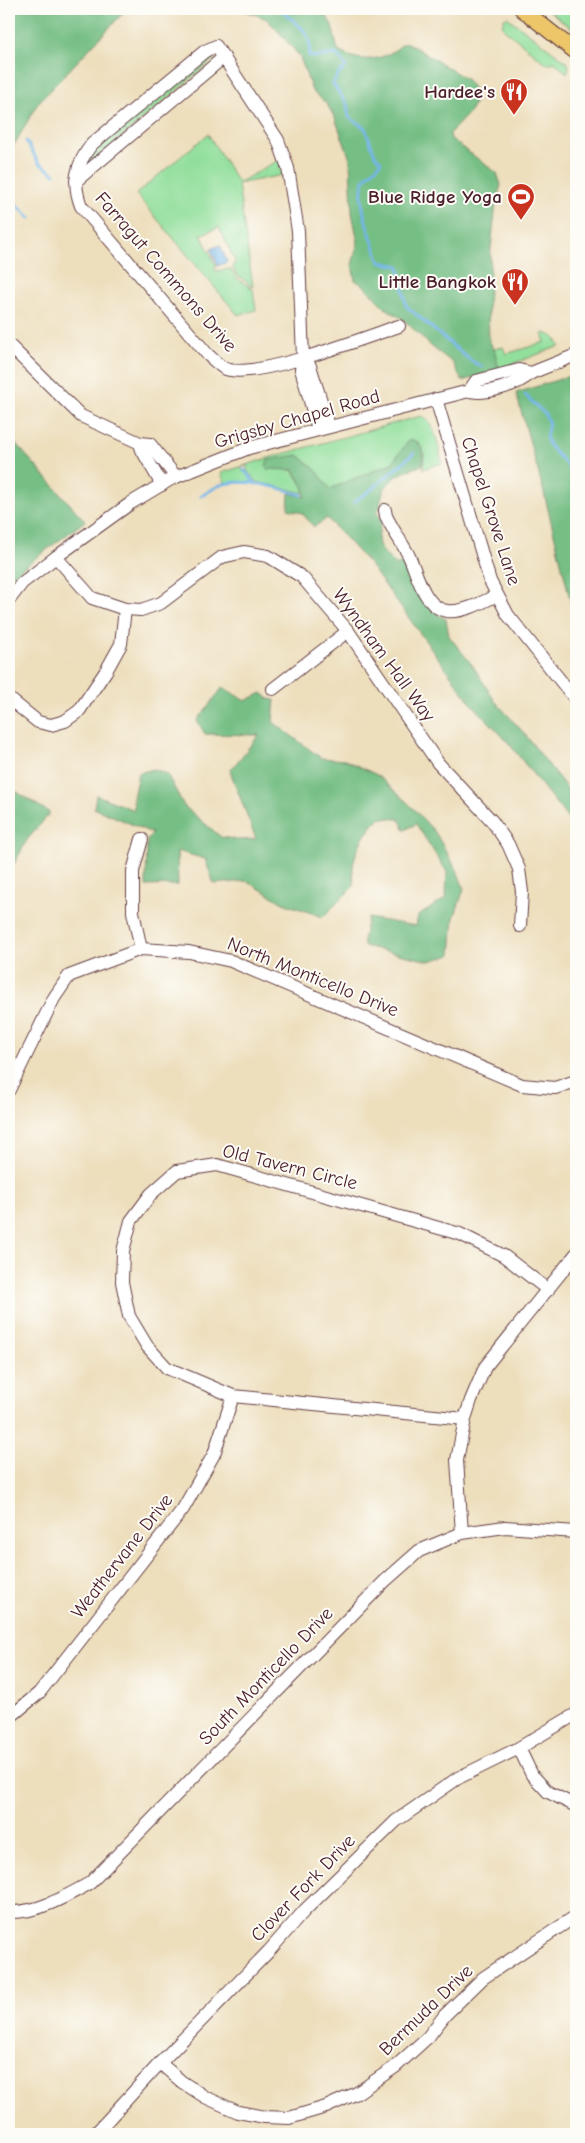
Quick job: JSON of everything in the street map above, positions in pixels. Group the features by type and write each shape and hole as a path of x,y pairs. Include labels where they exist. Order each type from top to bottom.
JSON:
{"main road":[{"path":"522,9 576,52"}],"street":[{"name":"Farragut Commons Drive","path":"324,428 310,366 303,358 298,231 288,168 278,140 216,46 205,51 92,144 82,156 78,165 76,181 77,195 82,206 208,354 224,369 242,372 303,358 399,326"},
{"name":"Farragut Commons Drive","path":"76,181 224,57"},
{"path":"9,345 81,416 140,442 150,444 176,477"},
{"name":"Grigsby Chapel Road","path":"9,600 22,583 56,557 131,503 176,477 249,448 469,390 476,382 519,370 531,373 576,355"},
{"name":"Chapel Grove Lane","path":"436,399 490,581 508,615 576,700"},
{"path":"140,442 142,450 162,485"},
{"path":"385,510 422,587 438,607 448,611 459,610 497,595"},
{"name":"Wyndham Hall Way","path":"56,557 92,598 125,609 141,610 161,603 222,557 244,552 268,556 302,577 348,631 438,763 492,822 508,844 519,869 522,892 520,926"},
{"name":"Grigsby Chapel Road","path":"9,587 22,583"},
{"path":"12,701 38,722 51,725 65,722 79,711 106,671 121,644 125,609"},
{"path":"273,689 348,631"},
{"path":"141,949 133,912 133,871 142,839"},
{"name":"North Monticello Drive","path":"9,1090 54,998 69,976 141,949 188,952 231,960 522,1085 555,1088 576,1081"},
{"name":"Old Tavern Circle","path":"465,1419 233,1396 167,1368 147,1346 129,1316 122,1282 123,1251 131,1221 152,1194 177,1171 217,1164 460,1234 504,1256 548,1290"},
{"path":"462,1533 457,1460 465,1419 485,1367 576,1254"},
{"name":"Weathervane Drive","path":"9,1718 39,1693 183,1509 214,1454 233,1396"},
{"name":"South Monticello Drive","path":"9,1912 23,1912 64,1898 90,1883 385,1581 419,1550 462,1533 505,1527 576,1532"},
{"name":"Clover Fork Drive","path":"95,2134 336,1878 396,1821 458,1778 519,1748 576,1714"},
{"path":"519,1748 532,1774 548,1792 576,1806"},
{"name":"Bermuda Drive","path":"160,2063 205,2098 238,2112 265,2117 289,2118 326,2107 357,2093 395,2067 428,2037 445,2015 483,1978 576,1916"}],"green space":[{"path":"9,9 127,9 38,103 9,154"},
{"path":"241,9 322,9 332,25 338,51 359,59 374,59 388,54 402,44 408,43 466,79 474,89 474,104 469,113 450,133 451,139 497,173 501,185 496,203 491,248 488,308 489,340 495,352 499,370 462,381 453,363 432,347 403,319 385,308 364,286 355,280 352,265 358,242 352,213 350,159 335,118 326,103 312,91 300,57 286,40 267,19"},
{"path":"547,9 567,9 576,16 576,32"},
{"path":"507,17 567,62 569,66 567,73 554,62 547,64 544,62 504,29 503,19"},
{"path":"208,54 213,54 215,58 82,170 87,155"},
{"path":"208,134 237,181 240,182 279,160 283,175 238,184 253,287 236,274 233,268 235,261 219,227 201,235 217,267 214,269 216,271 230,269 239,280 253,289 256,310 238,315 136,194"},
{"path":"545,333 554,337 560,346 499,369 494,349 503,347 506,354 545,342 542,334"},
{"path":"576,374 576,605 571,603 543,489 516,393"},
{"path":"421,416 430,423 433,429 442,463 423,469 424,454 421,447 400,453 392,463 330,489 317,471 298,455 267,469 293,470 304,488 304,493 257,482 247,471 247,465 241,468 254,482 225,483 221,473 275,456"},
{"path":"9,436 85,521 9,578"},
{"path":"409,440 417,442 421,448 423,454 422,465 393,479 384,491 380,508 376,511 382,521 378,536 380,546 397,566 404,561 426,602 446,619 449,636 473,666 495,701 524,733 576,800 576,829 507,741 471,703 370,565 327,518 314,527 302,513 288,509 289,493 305,497 304,488 294,470 267,469 266,466 268,460 298,455 317,471 330,489 392,463"},
{"path":"223,687 245,701 262,693 269,699 275,700 273,722 321,758 345,760 377,775 409,804 435,832 457,870 464,889 454,918 451,955 429,961 364,946 363,940 368,918 416,926 418,916 446,898 447,872 416,824 405,830 399,819 380,818 370,828 362,840 354,859 354,886 323,917 283,903 247,881 214,884 205,859 177,851 178,885 146,886 147,841 152,833 94,808 96,795 134,810 133,798 138,773 154,769 167,774 184,806 221,837 240,840 256,839 230,771 259,735 205,734 197,721"},
{"path":"9,787 50,813 27,840 9,873"}],"water":[{"path":"220,245 227,262 218,266 211,249"}],"waterway":[{"path":"280,9 302,28 306,34 310,47 309,56 321,57 336,54 346,66 333,84 347,104 349,117 365,128 375,155 381,162 365,179 362,187 363,209 380,262 399,266 406,306 470,360 482,367"},
{"path":"26,141 39,163 55,174"},
{"path":"9,200 16,204 30,218"},
{"path":"525,395 545,414 549,424 546,436 549,445 576,476"},
{"path":"354,502 414,453"},
{"path":"244,470 256,484"},
{"path":"201,496 218,486 238,482 260,484 302,495"}],"place":[{"name":"Hardee's","path":"514,116"},
{"name":"Blue Ridge Yoga","path":"521,221"},
{"name":"Little Bangkok","path":"515,306"}]}
